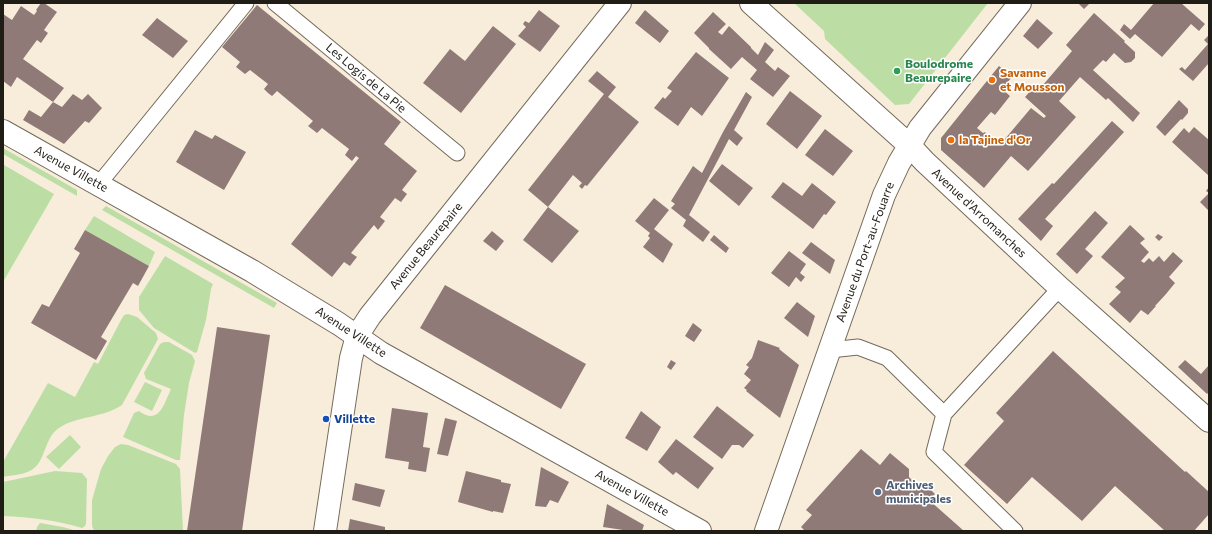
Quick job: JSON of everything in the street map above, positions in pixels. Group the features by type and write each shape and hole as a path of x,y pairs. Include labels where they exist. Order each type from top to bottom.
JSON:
{"street":[{"name":"Avenue Beaurepaire","path":"325,531 351,358 357,336 370,316 620,3"},
{"name":"Avenue d'Arromanches","path":"751,3 909,145 1060,288 1209,421"},
{"name":"Avenue du Port-au-Fouarre","path":"766,531 884,195 909,145 920,128 1020,3"},
{"name":"Avenue Villette","path":"3,131 252,271 357,336 381,353 700,531"}],"lane":[{"path":"98,185 246,3"},
{"name":"Les Logis de La Pie","path":"275,3 457,153"},
{"path":"1015,531 934,452 944,414 1060,288"},
{"path":"830,350 858,347 887,358 944,414"}],"green space":[{"name":"Boulodrome Beaurepaire","path":"794,3 988,3 909,104 895,105 825,39 824,31"},
{"path":"3,148 77,190 77,196 3,154"},
{"path":"4,165 54,194 3,282 3,168"},
{"path":"106,206 277,303 274,308 102,210"},
{"path":"94,216 155,252 149,266 85,230"},
{"path":"165,256 213,284 206,320 197,352 195,353 154,328 139,310 139,297"},
{"path":"128,314 137,317 156,333 158,339 122,405 107,412 73,421 59,428 50,437 40,460 33,469 22,474 3,477 3,462 48,383 75,397 94,362 98,364 124,315"},
{"path":"169,342 192,355 195,361 189,383 184,415 180,460 176,460 123,437 134,413 139,411 146,415 156,415 163,407 171,389 146,379 144,373 160,344"},
{"path":"145,382 162,390 152,411 134,402"},
{"path":"70,435 81,447 59,469 46,457"},
{"path":"121,444 128,445 176,464 180,469 183,531 96,531 93,529 92,500 101,469 115,447"},
{"path":"55,471 82,473 87,479 85,526 82,528 43,519 3,516 3,482"},
{"path":"40,523 63,527 77,531 36,531"}],"building":[{"path":"41,3 44,3 57,12 44,30 48,33 41,43 37,40 23,59 64,88 53,102 17,77 11,87 3,81 3,14 12,20 21,6 34,15"},
{"path":"1078,3 1090,3 1084,9"},
{"path":"1154,3 1181,3 1205,24 1199,31 1191,24 1162,57 1135,34 1130,39 1120,30 1124,24 1131,30"},
{"path":"257,5 401,122 384,144 417,171 402,190 407,194 401,202 395,198 380,217 385,221 378,230 374,225 351,253 357,257 350,266 344,262 332,277 291,244 359,158 356,156 352,161 345,155 349,149 322,128 317,133 308,126 313,121 277,91 272,96 268,93 264,89 268,84 250,70 245,74 236,67 240,62 222,47"},
{"path":"539,10 560,26 540,52 518,36 526,27 523,24 525,21 529,23"},
{"path":"645,10 669,31 660,43 635,23"},
{"path":"713,12 726,24 718,32 722,35 729,26 758,55 765,42 774,50 765,62 775,71 778,67 790,76 773,97 750,79 757,70 742,57 731,69 694,33"},
{"path":"1094,13 1125,41 1124,42 1135,52 1135,58 1131,62 1125,63 1114,53 1106,62 1103,60 1093,70 1140,113 1133,122 1108,98 1106,100 1080,77 1059,101 1076,117 1028,171 1011,156 984,188 941,150 941,138 999,66 1012,77 1002,89 1010,96 995,115 991,112 977,128 983,133 985,132 986,136 999,146 1031,108 1044,118 1046,116 1025,97 1033,88 1037,92 1072,51 1066,45"},
{"path":"157,18 188,41 173,58 142,35"},
{"path":"1037,19 1053,33 1038,49 1023,36"},
{"path":"493,26 516,44 461,113 423,83 450,49 465,61"},
{"path":"1209,35 1209,63 1193,81 1179,69 1182,67 1185,70 1208,44 1204,40"},
{"path":"696,52 729,78 702,116 691,107 678,126 654,108 663,97 665,99 672,91 667,88"},
{"path":"597,71 616,87 608,97 639,122 587,186 585,185 582,189 579,186 582,183 573,175 548,207 528,190 604,94 588,81"},
{"path":"790,91 822,116 797,149 766,124"},
{"path":"746,92 752,97 734,130 743,138 737,146 729,139 689,215 710,232 703,242 683,226 686,220 671,208 675,204 671,201 693,166 702,173"},
{"path":"73,94 82,100 88,94 102,108 89,123 85,121 64,144 23,120 29,110 41,117 53,102 62,107"},
{"path":"1179,100 1188,109 1188,113 1165,136 1156,127"},
{"path":"1112,121 1124,132 1045,219 1053,226 1041,241 1018,219 1052,183 1054,184"},
{"path":"1194,127 1209,140 1209,176 1172,142 1184,128 1189,133"},
{"path":"825,129 853,151 833,176 805,155"},
{"path":"195,130 212,139 215,135 246,152 224,190 176,162"},
{"path":"722,164 753,188 739,206 709,181"},
{"path":"783,182 802,196 812,183 836,202 826,215 824,214 813,229 771,197"},
{"path":"1209,193 1209,211 1200,202"},
{"path":"654,198 669,210 654,229 673,244 663,263 643,247 650,238 648,236 650,233 635,221"},
{"path":"548,207 579,231 552,263 523,240"},
{"path":"1095,211 1108,223 1085,249 1093,256 1077,274 1056,254"},
{"path":"1130,225 1145,239 1140,243 1149,252 1141,261 1144,263 1149,258 1153,262 1159,256 1164,262 1173,252 1183,261 1169,277 1175,283 1156,306 1148,315 1141,310 1130,323 1109,304 1121,292 1115,287 1125,278 1101,257"},
{"path":"85,230 149,266 138,286 133,283 101,337 107,341 96,360 31,323 42,304 49,307 80,253 74,249"},
{"path":"492,231 504,241 496,251 483,241"},
{"path":"1158,234 1163,237 1159,241 1155,237"},
{"path":"714,235 729,248 726,253 710,240"},
{"path":"811,242 835,260 830,274 802,253"},
{"path":"789,251 806,264 800,273 805,277 801,282 796,277 789,287 771,273"},
{"path":"445,285 586,364 561,409 420,328"},
{"path":"797,302 815,316 808,337 784,318"},
{"path":"693,323 702,330 694,342 685,336"},
{"path":"217,327 270,335 242,531 187,531"},
{"path":"758,340 780,348 779,349 799,365 780,418 744,388 751,380 744,374 749,367 746,365 752,358"},
{"path":"1053,351 1185,472 1186,471 1209,492 1209,514 1194,531 1165,531 1115,486 1082,521 1032,477 1007,504 964,465 1004,421 996,413"},
{"path":"671,360 676,363 671,370 667,367"},
{"path":"1185,360 1201,374 1209,365 1209,392 1207,394 1178,367"},
{"path":"717,406 754,435 743,448 739,445 732,445 722,459 693,437"},
{"path":"392,408 428,413 423,447 430,448 426,472 408,469 409,462 385,458"},
{"path":"641,411 661,427 647,451 625,438"},
{"path":"445,418 457,421 448,456 437,454"},
{"path":"676,439 714,468 698,489 676,472 673,475 658,462"},
{"name":"Archives municipales","path":"861,449 880,465 890,453 909,469 909,477 915,483 923,490 930,489 935,494 929,500 964,531 805,531 801,527 812,515 806,510"},
{"path":"541,467 569,482 558,503 550,500 546,507 535,506"},
{"path":"466,471 511,484 503,513 493,512 458,502"},
{"path":"355,483 385,490 380,507 352,500"},
{"path":"607,504 644,525 642,531 623,531 603,527"},
{"path":"350,519 385,527 385,531 348,531"}],"place":[{"name":"Boulodrome Beaurepaire","path":"897,71"},
{"name":"Savanne et Mousson","path":"992,80"},
{"name":"la Tajine d'Or","path":"951,140"},
{"name":"Villette","path":"326,419"},
{"name":"Archives municipales","path":"878,492"}]}
